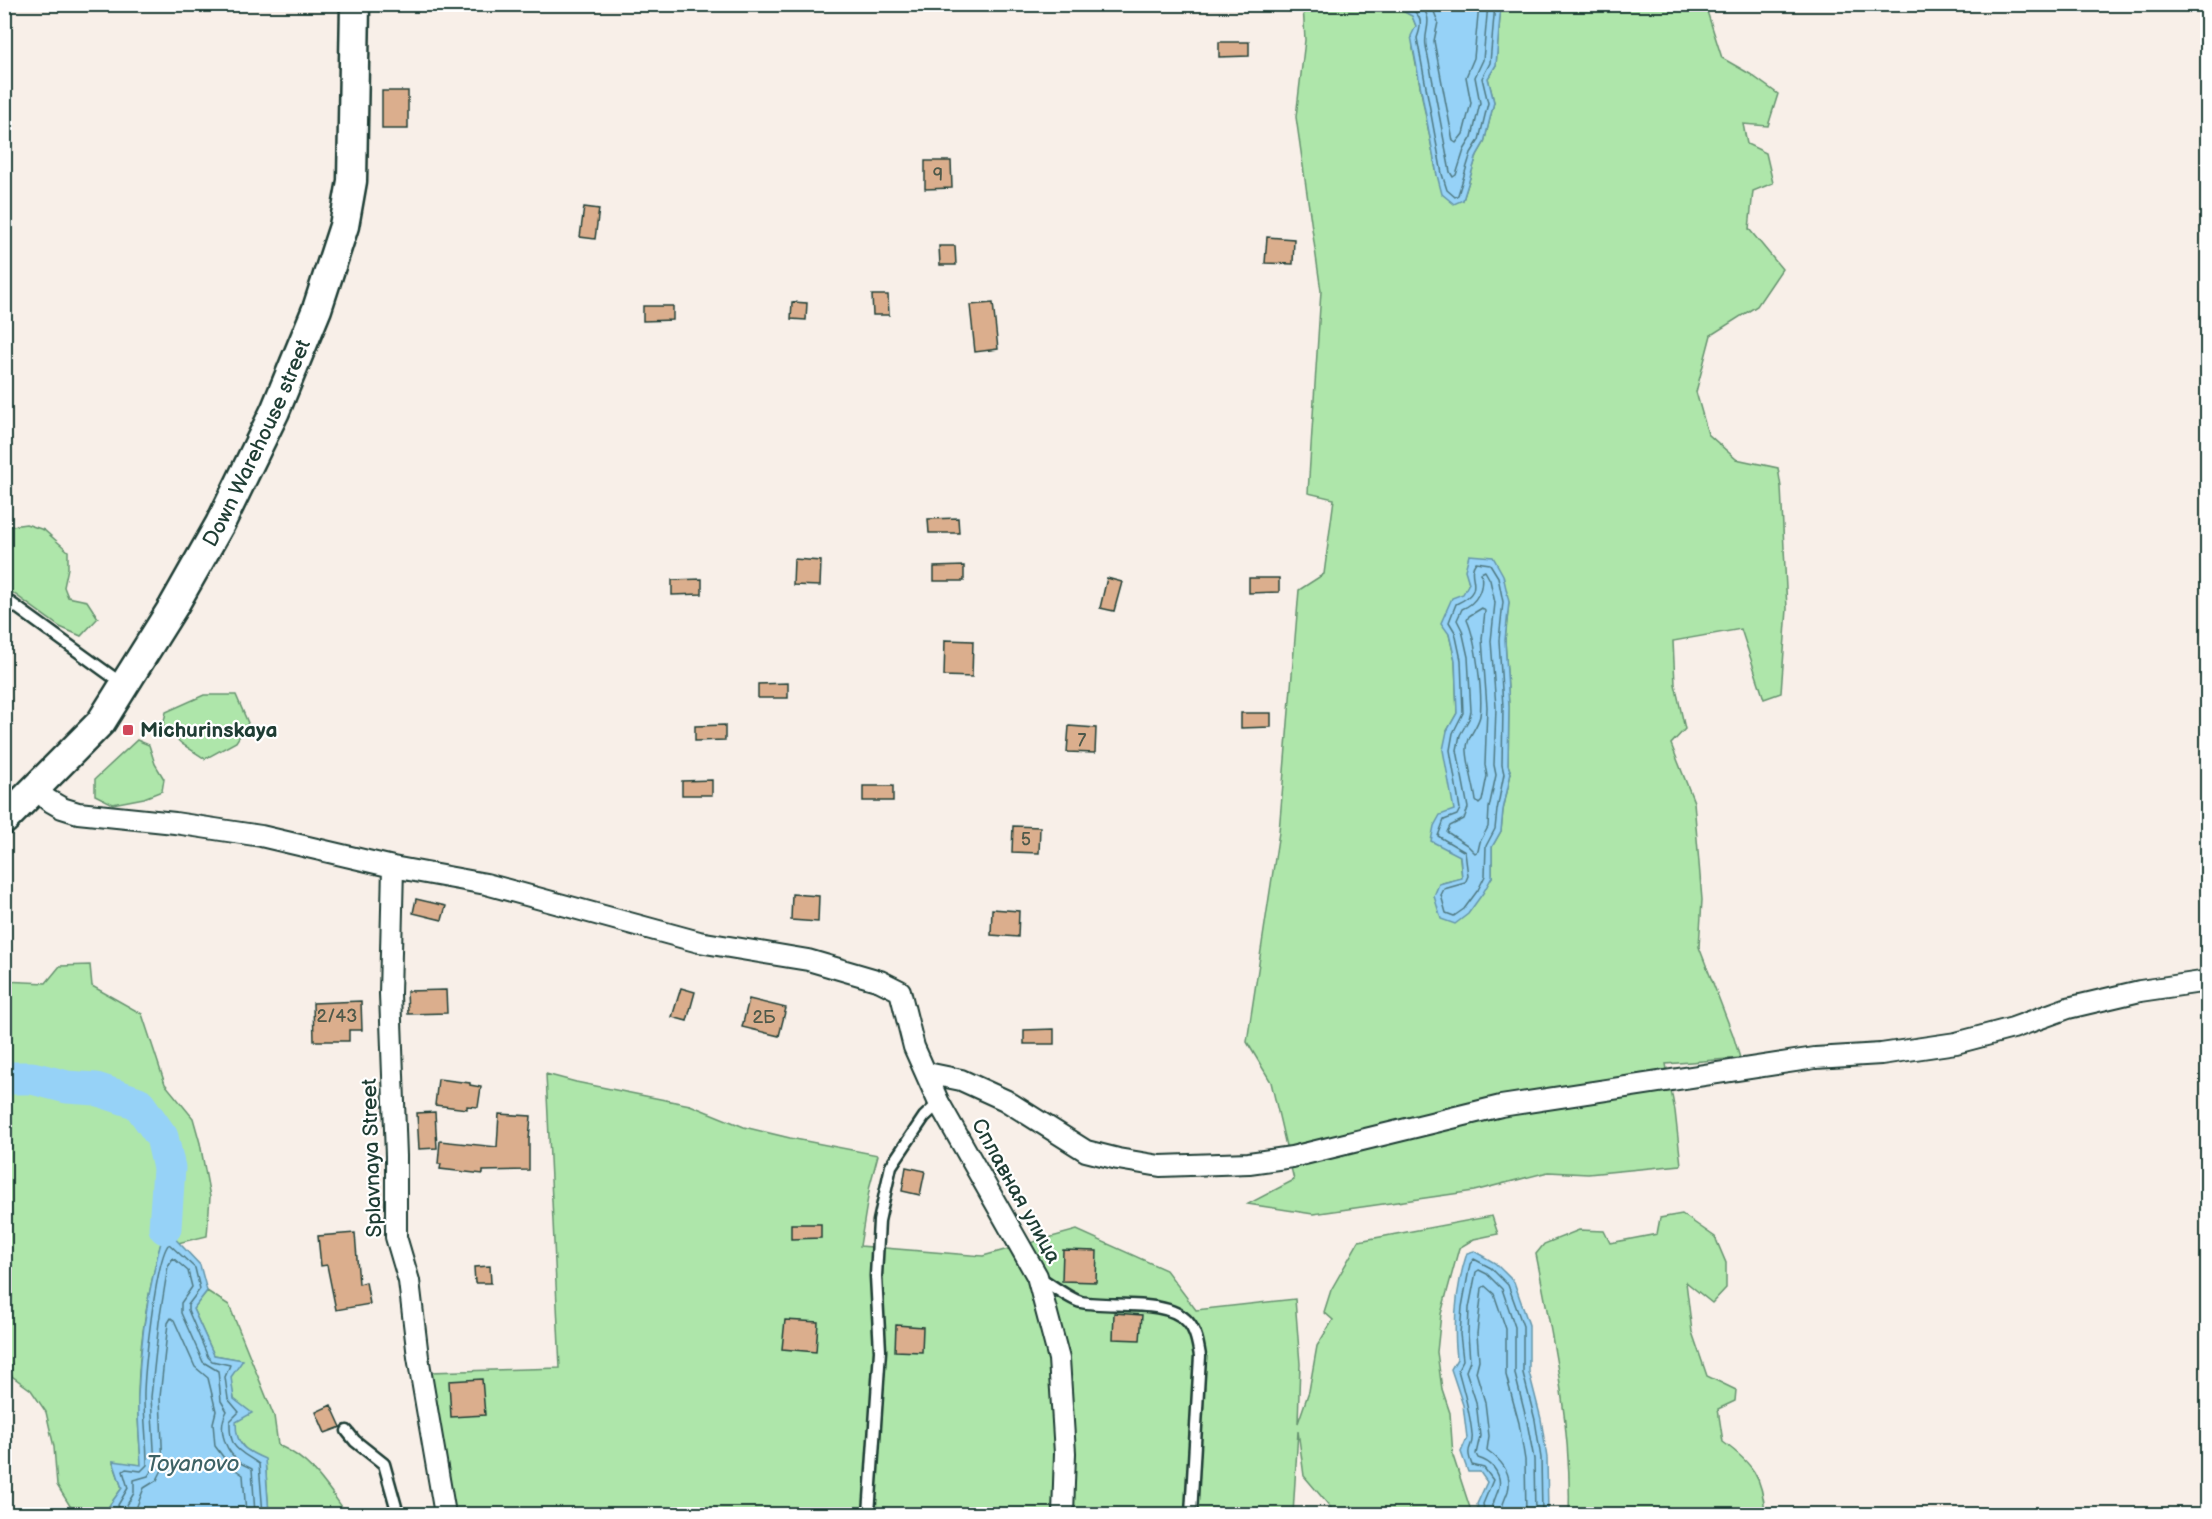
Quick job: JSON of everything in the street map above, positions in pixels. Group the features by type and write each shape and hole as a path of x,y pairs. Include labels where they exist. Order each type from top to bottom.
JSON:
{"street":[{"name":"Down Warehouse street","path":"4,820 101,722 220,524 275,411 317,309 344,226 352,181 355,4"},
{"name":"Сплавная улица","path":"37,789 48,800 78,813 175,823 261,836 393,867 486,884 699,942 808,960 880,981 900,991 914,1047 939,1103 1037,1276 1059,1359 1065,1453 1063,1515"},
{"name":"Splavnaya Street","path":"393,867 390,994 396,1156 396,1237 410,1281 419,1368 446,1515"},
{"path":"927,1073 962,1080 1005,1100 1086,1151 1096,1154 1160,1166 1249,1163 1303,1154 1501,1106 1815,1058 1881,1054 1956,1043 2013,1028 2068,1008 2140,991 2208,981"}],"lane":[{"path":"4,598 124,685"},
{"path":"869,1515 880,1351 876,1276 879,1221 891,1167 924,1118 939,1103"},
{"path":"1037,1276 1080,1301 1153,1307 1178,1313 1189,1323 1196,1336 1200,1356 1191,1515"},
{"path":"347,1431 355,1441 384,1464 398,1515"}],"green space":[{"path":"1303,5 1401,5 1401,10 1412,16 1416,26 1413,49 1437,175 1463,200 1477,155 1484,143 1494,102 1488,78 1496,65 1501,5 1705,5 1722,58 1778,94 1768,126 1743,124 1747,144 1766,153 1773,183 1753,191 1749,229 1782,269 1757,306 1711,335 1696,392 1708,434 1736,459 1778,468 1787,609 1781,693 1764,699 1741,629 1673,641 1675,684 1685,729 1671,744 1694,802 1702,900 1699,947 1740,1058 1666,1064 1675,1111 1681,1165 1588,1174 1548,1172 1474,1191 1313,1214 1248,1204 1294,1180 1271,1082 1247,1042 1279,832 1299,590 1324,574 1334,499 1308,493 1321,291 1296,117 1305,40","holes":["1466,570 1509,602 1505,640 1509,707 1508,765 1511,773 1501,831 1492,847 1492,877 1439,884 1462,878 1447,731 1457,713 1455,660 1449,634 1469,583"]},
{"path":"26,524 44,530 68,551 68,568 64,587 68,597 87,601 98,618 81,636 60,627 5,587 5,527"},
{"path":"204,695 236,695 248,723 236,742 205,759 182,744 163,726 166,712"},
{"path":"137,740 149,745 155,764 164,779 162,791 144,798 113,804 95,795 95,779"},
{"path":"90,965 92,986 142,1014 165,1084 193,1118 210,1197 207,1236 178,1243 165,1229 150,1290 143,1333 138,1405 141,1465 113,1462 122,1488 109,1506 116,1514 75,1514 57,1485 54,1447 46,1412 31,1390 5,1371 4,981 46,983 60,966"},
{"path":"546,1074 690,1105 744,1127 878,1155 870,1185 860,1246 983,1256 1077,1230 1166,1270 1196,1310 1295,1299 1300,1364 1298,1423 1309,1391 1317,1346 1333,1320 1324,1312 1331,1290 1359,1241 1492,1216 1498,1234 1474,1239 1459,1248 1441,1314 1437,1352 1442,1389 1450,1413 1453,1456 1472,1514 1304,1514 1332,1509 1304,1476 1298,1431 1293,1514 455,1514 430,1372 560,1368"},
{"path":"1682,1214 1715,1237 1726,1263 1726,1288 1712,1303 1686,1282 1692,1332 1707,1376 1736,1390 1735,1401 1718,1409 1723,1442 1742,1457 1754,1472 1762,1490 1765,1514 1569,1514 1568,1449 1560,1384 1536,1254 1544,1244 1579,1230 1604,1231 1610,1243 1657,1234 1660,1218"},
{"path":"207,1291 229,1305 274,1416 278,1445 309,1466 325,1483 347,1514 269,1514 265,1460 246,1450 236,1437 230,1377 242,1360 214,1355 193,1309"}],"water":[{"path":"1401,4 1501,5 1496,65 1488,78 1494,102 1484,143 1477,155 1463,200 1454,204 1442,194 1411,36 1416,26 1412,16 1401,10"},
{"path":"1469,555 1493,557 1503,575 1509,602 1505,640 1509,707 1508,765 1511,773 1501,831 1492,847 1492,877 1468,914 1455,924 1441,919 1434,896 1439,884 1462,878 1460,856 1431,841 1434,826 1440,815 1454,810 1443,750 1447,731 1457,713 1455,660 1449,634 1441,623 1452,598 1463,594 1469,583 1465,570"},
{"name":"Toyanovo","path":"165,1228 200,1265 207,1291 193,1309 214,1355 243,1360 231,1377 234,1399 252,1413 236,1422 236,1430 240,1442 247,1450 265,1459 269,1514 116,1514 109,1506 122,1488 113,1461 141,1465 138,1405 141,1354 150,1290"},
{"path":"1474,1251 1495,1263 1514,1282 1529,1325 1529,1372 1541,1419 1547,1458 1548,1514 1479,1514 1477,1504 1487,1482 1480,1472 1468,1472 1461,1452 1467,1438 1463,1405 1451,1369 1457,1359 1455,1332 1460,1279 1467,1253"}],"building":[{"path":"1219,42 1249,42 1249,56 1219,57"},
{"path":"382,91 408,91 408,129 382,129"},
{"path":"925,161 951,161 952,188 925,189"},
{"path":"584,207 599,209 595,239 580,237"},
{"path":"1267,237 1294,239 1293,264 1265,263"},
{"path":"939,246 955,246 956,265 940,265"},
{"path":"872,295 888,295 889,315 873,315"},
{"path":"792,302 807,303 806,320 791,319"},
{"path":"993,303 998,349 975,352 970,305"},
{"path":"643,306 673,306 673,320 643,321"},
{"path":"958,518 959,533 929,533 928,519"},
{"path":"794,559 821,561 820,586 793,585"},
{"path":"964,566 964,581 934,581 934,567"},
{"path":"1107,578 1122,582 1114,611 1100,608"},
{"path":"1249,578 1279,578 1279,592 1249,593"},
{"path":"702,579 702,594 672,595 672,580"},
{"path":"945,640 973,641 972,677 944,676"},
{"path":"788,683 788,698 758,698 758,684"},
{"path":"1241,713 1271,713 1271,727 1241,728"},
{"path":"725,725 725,740 695,741 695,726"},
{"path":"1069,726 1096,728 1095,753 1067,752"},
{"path":"712,780 712,795 682,795 682,781"},
{"path":"863,786 893,786 893,801 863,801"},
{"path":"1013,826 1040,827 1039,853 1012,852"},
{"path":"792,894 819,896 818,922 791,920"},
{"path":"416,899 446,906 442,920 413,913"},
{"path":"992,909 1019,911 1018,937 991,935"},
{"path":"681,988 695,992 687,1021 672,1017"},
{"path":"446,990 447,1013 408,1014 407,991"},
{"path":"749,999 786,1008 779,1036 742,1027"},
{"path":"361,1001 362,1030 349,1030 349,1041 314,1041 313,1003"},
{"path":"1054,1029 1054,1044 1024,1044 1024,1030"},
{"path":"438,1079 470,1083 470,1085 481,1087 478,1107 467,1106 467,1109 435,1105"},
{"path":"435,1112 437,1148 419,1149 417,1113"},
{"path":"499,1114 531,1116 529,1170 483,1171 483,1174 440,1169 441,1164 438,1164 440,1141 497,1147"},
{"path":"906,1167 925,1171 920,1195 902,1191"},
{"path":"791,1224 821,1224 821,1238 791,1239"},
{"path":"355,1233 359,1284 366,1282 370,1304 336,1310 327,1265 321,1266 318,1236"},
{"path":"1063,1250 1097,1251 1096,1282 1062,1281"},
{"path":"490,1266 491,1283 475,1283 474,1267"},
{"path":"1114,1313 1142,1315 1140,1340 1113,1339"},
{"path":"785,1320 818,1322 816,1352 782,1349"},
{"path":"896,1325 923,1327 922,1352 895,1351"},
{"path":"482,1379 485,1415 451,1417 449,1381"},
{"path":"331,1405 341,1427 325,1433 316,1412"}],"waterway":[{"path":"4,1078 32,1078 67,1087 96,1089 138,1103 162,1137 169,1168 165,1228"}],"place":[{"name":"Michurinskaya","path":"128,730"}]}
